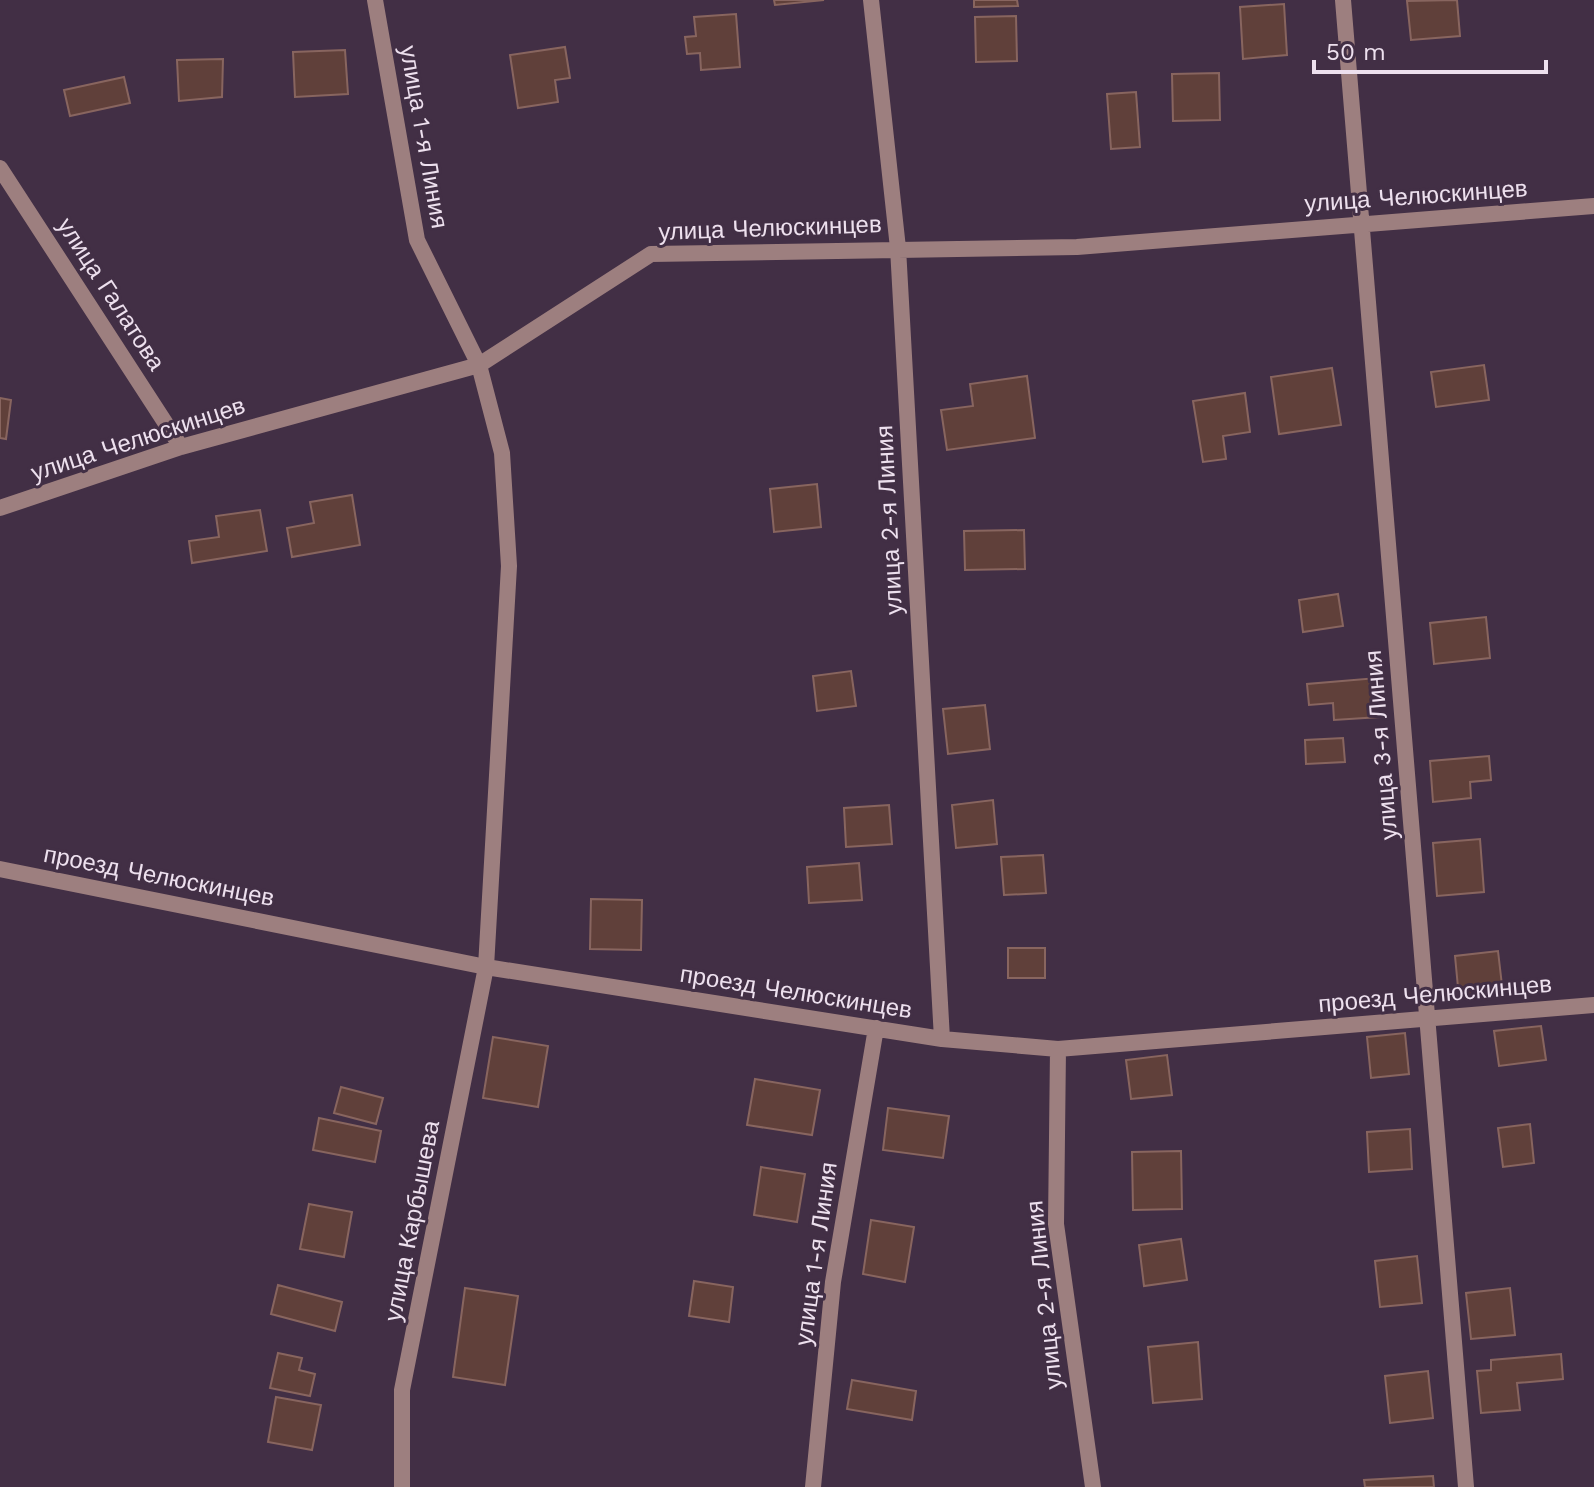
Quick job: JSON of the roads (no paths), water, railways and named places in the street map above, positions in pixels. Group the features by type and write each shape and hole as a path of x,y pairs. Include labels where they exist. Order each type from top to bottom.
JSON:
{"street":[{"name":"улица 1-я Линия","path":"375,0 417,240 479,365 502,453 509,566 486,967"},
{"name":"улица 2-я Линия","path":"871,0 898,248 942,1039"},
{"name":"улица 3-я Линия","path":"1343,0 1466,1487"},
{"name":"улица Галатова","path":"0,168 181,447"},
{"name":"улица Челюскинцев","path":"0,508 181,447 479,365 651,254 1077,247 1594,206"},
{"name":"проезд Челюскинцев","path":"0,869 486,967 942,1039 1058,1049 1594,1005"},
{"name":"улица Карбышева","path":"402,1487 402,1390 486,967"},
{"name":"улица 1-я Линия","path":"813,1487 833,1282 876,1028"},
{"name":"улица 2-я Линия","path":"1058,1049 1056,1224 1093,1487"}]}
